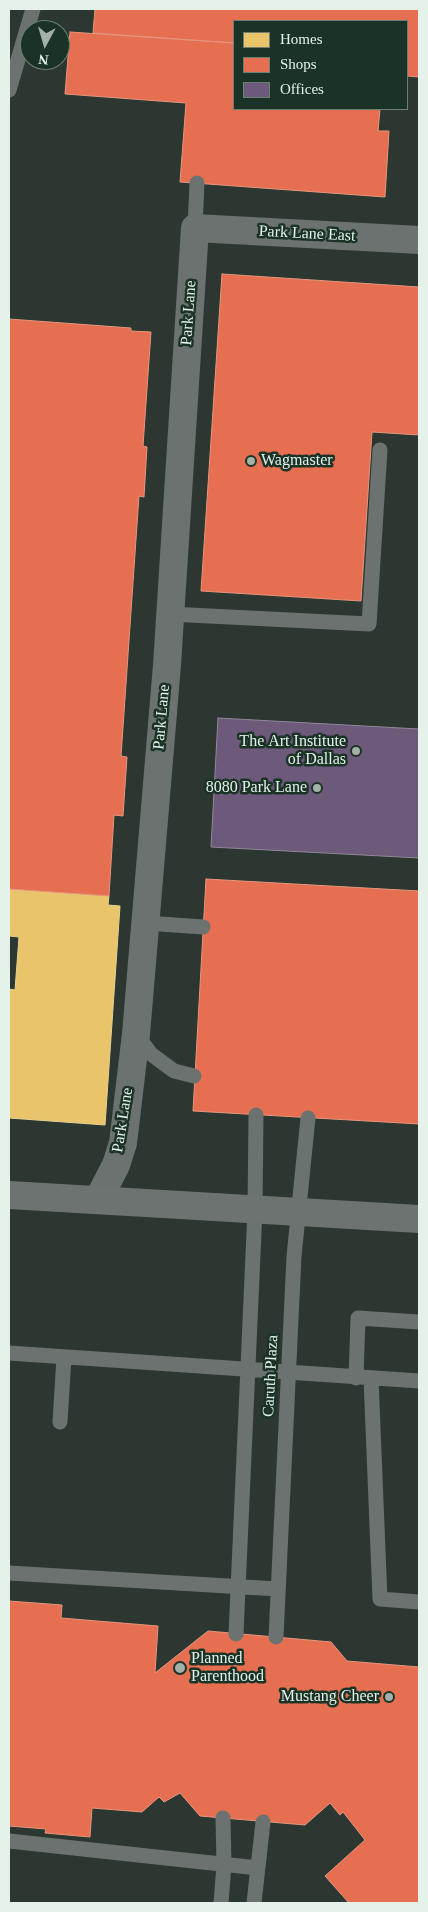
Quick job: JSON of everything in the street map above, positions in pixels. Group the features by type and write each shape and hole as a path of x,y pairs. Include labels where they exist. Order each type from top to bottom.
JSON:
{"main road":[{"path":"9,1195 419,1220"}],"street":[{"name":"Park Lane East","path":"195,228 419,240"},
{"name":"Park Lane","path":"98,1200 116,1165 123,1143 136,1034 170,614 195,228"}],"lane":[{"path":"9,90 33,9"},
{"path":"195,228 197,183"},
{"path":"170,614 369,624 380,450"},
{"path":"146,923 203,927"},
{"path":"136,1034 151,1054 174,1071 194,1076"},
{"name":"Caruth Plaza","path":"236,1634 255,1210 256,1115"},
{"name":"Caruth Plaza","path":"276,1638 297,1212 308,1118"},
{"path":"356,1378 358,1318 419,1322"},
{"path":"9,1353 419,1381"},
{"path":"60,1422 64,1357"},
{"path":"371,1379 380,1599 419,1602"},
{"path":"9,1573 278,1589"},
{"path":"221,1903 224,1865 223,1818"},
{"path":"254,1903 263,1822"},
{"path":"9,1841 258,1868"}],"building: Homes":[{"path":"9,889 109,896 108,905 120,906 105,1125 9,1118 9,989 15,990 19,937 9,936"}],"building: Shops":[{"path":"95,9 419,9 419,77 408,76 408,20 233,20 233,43 93,33"},
{"path":"70,32 233,43 233,110 380,110 378,131 389,131 385,197 180,182 186,103 65,94 67,70 70,70"},
{"path":"222,274 419,287 419,435 372,432 361,601 201,591"},
{"path":"9,319 131,328 131,331 151,332 143,446 147,447 144,497 139,496 121,756 127,757 123,816 114,815 109,896 9,889"},
{"path":"206,879 419,891 419,1124 193,1111"},
{"path":"9,1601 62,1605 61,1618 158,1626 155,1673 208,1631 331,1642 347,1661 419,1667 419,1903 349,1903 325,1876 365,1840 343,1812 340,1815 330,1803 305,1825 200,1816 180,1793 164,1802 159,1797 142,1812 92,1808 90,1837 45,1833 46,1829 9,1826"}],"building: Offices":[{"name":"8080 Park Lane","path":"218,718 419,729 419,858 211,847"}],"place":[{"name":"Wagmaster","path":"251,461"},
{"name":"The Art Institute of Dallas","path":"356,751"},
{"name":"8080 Park Lane","path":"317,788"},
{"name":"Planned Parenthood","path":"180,1668"},
{"name":"Mustang Cheer","path":"389,1697"}]}
